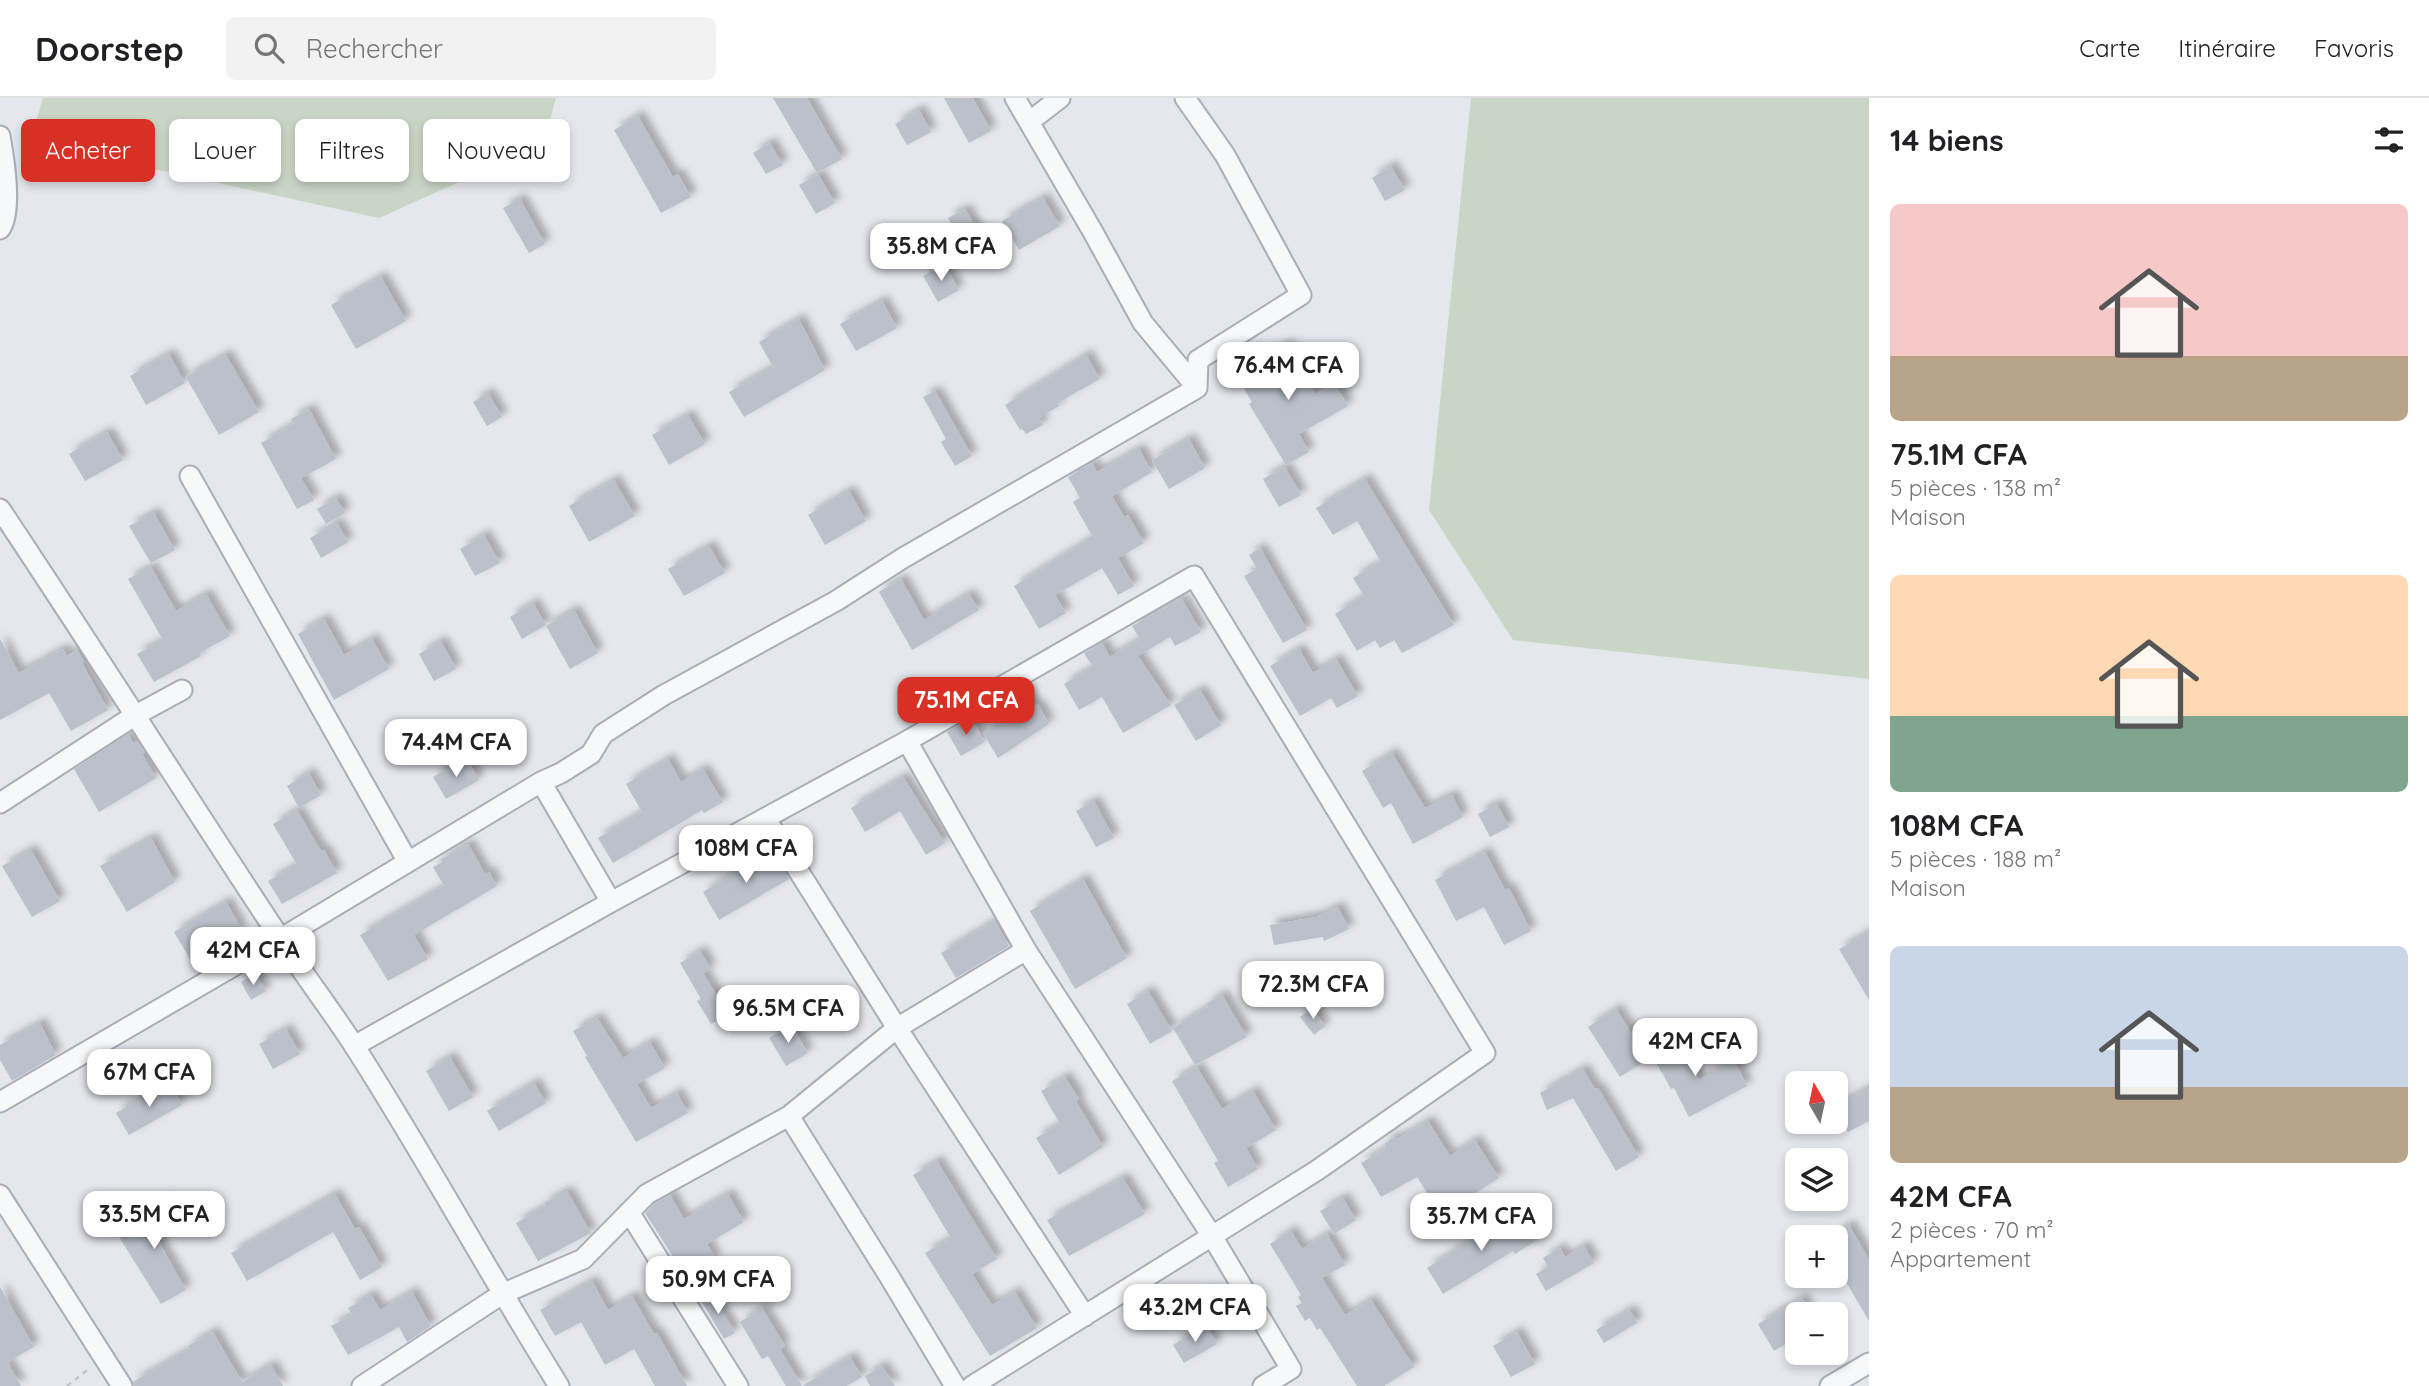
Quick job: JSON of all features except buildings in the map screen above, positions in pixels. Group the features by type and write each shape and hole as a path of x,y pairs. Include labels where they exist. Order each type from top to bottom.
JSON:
{"street":[{"path":"1014,98 1143,323 1197,388"},
{"path":"1029,122 1060,98"},
{"path":"1185,98 1225,155 1301,295 1198,360 1197,388"},
{"path":"0,136 6,217 0,229"},
{"path":"0,1102 591,754 603,734 664,695 836,601 903,558 1197,388"},
{"path":"190,477 408,862"},
{"path":"0,509 280,939 354,1046 559,1386"},
{"path":"354,1046 907,741 1194,576 1485,1053 1315,1171 972,1386"},
{"path":"0,803 134,716 183,690"},
{"path":"907,741 1026,950 1212,1236 1291,1369 1262,1386"},
{"path":"541,782 611,902"},
{"path":"765,819 897,1028 1085,1316"},
{"path":"362,1386 502,1294 583,1259 647,1195 789,1116 897,1028 1026,950"},
{"path":"789,1116 954,1386"},
{"path":"0,1195 122,1386"},
{"path":"629,1212 738,1386"},
{"path":"1830,1386 1869,1363"}],"path":[{"path":"67,1386 104,1358"}],"green space":[{"path":"43,98 556,98 550,119 423,119 423,182 459,182 379,218 214,182 281,182 281,119 169,119 169,172 155,169 155,119 37,119"},
{"path":"1471,98 1869,98 1869,679 1513,640 1429,510"}]}
